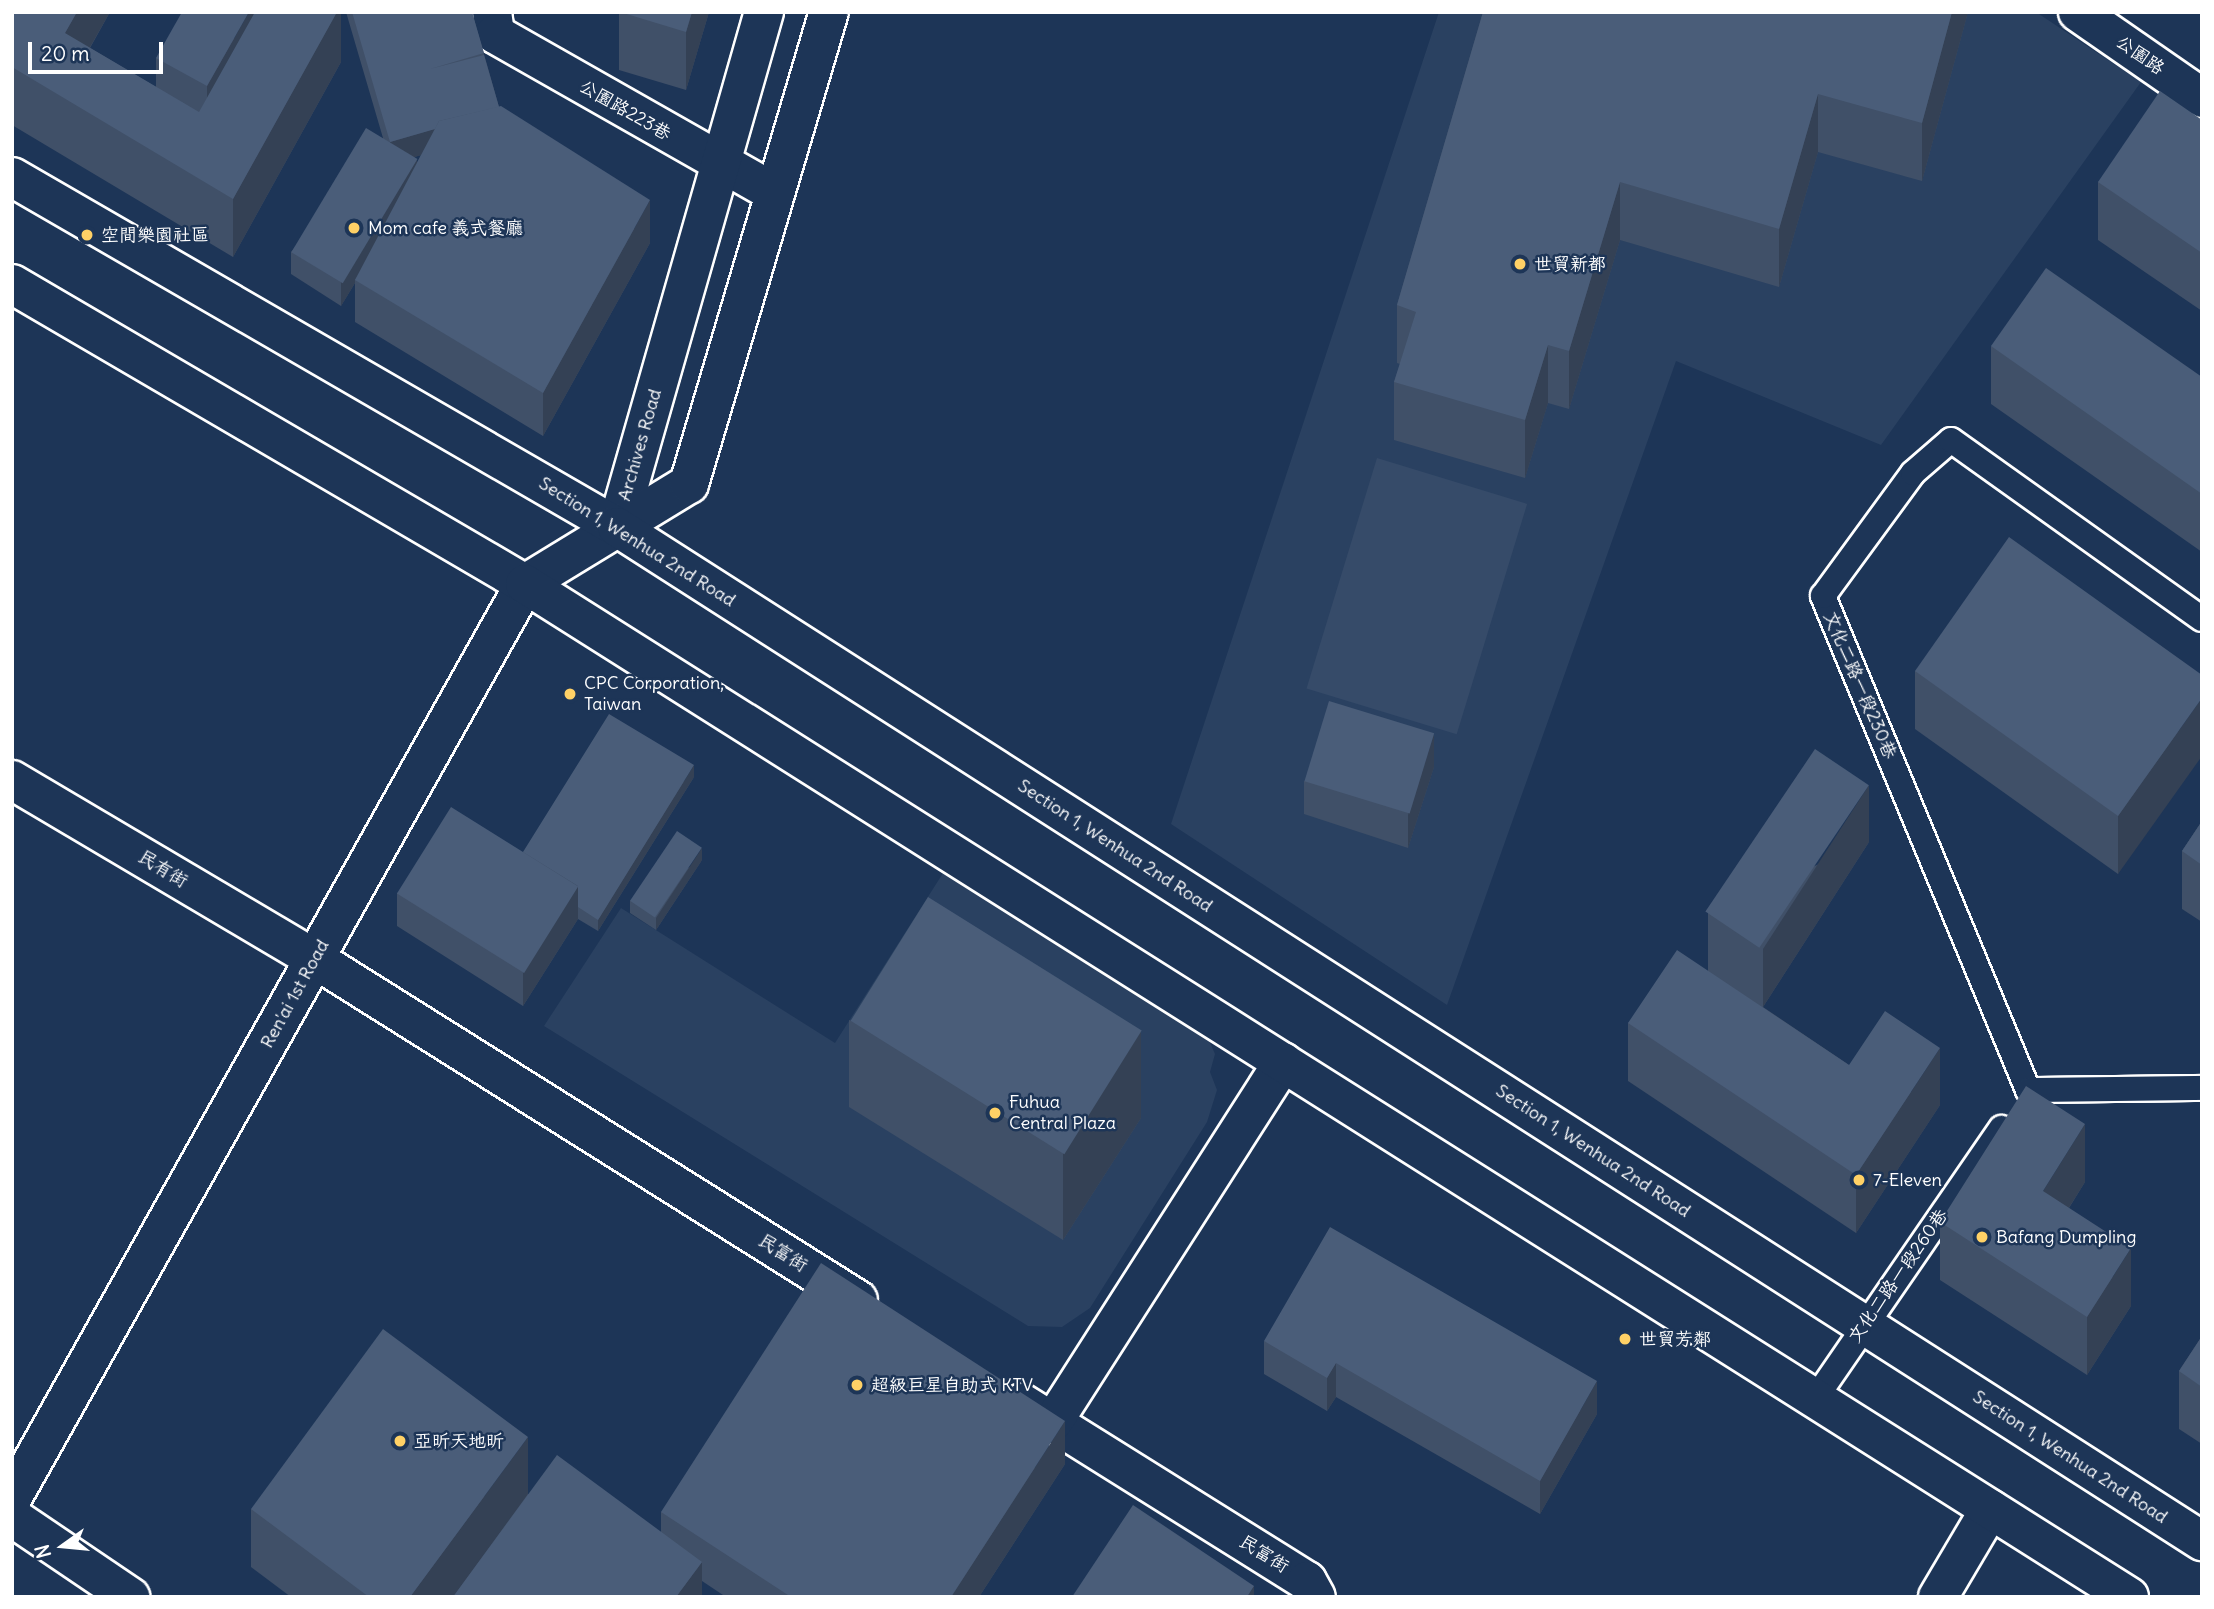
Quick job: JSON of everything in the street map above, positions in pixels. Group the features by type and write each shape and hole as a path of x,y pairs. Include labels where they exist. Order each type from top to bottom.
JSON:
{"street":[{"name":"公園路223巷","path":"492,12 495,34 719,165 775,193"},
{"name":"Archives Road","path":"617,527 764,12"},
{"name":"Archives Road","path":"617,527 689,484 829,12"},
{"name":"公園路","path":"2099,18 2202,99"},
{"name":"Section 1, Wenhua 2nd Road","path":"12,177 617,527 2202,1541"},
{"path":"12,284 525,584 2129,1597"},
{"name":"Ren'ai 1st Road","path":"12,1498 525,584 617,527"},
{"name":"民有街","path":"12,780 315,959"},
{"name":"民富街","path":"315,959 889,1319"},
{"path":"1053,1422 1283,1062"},
{"name":"民富街","path":"994,1385 1307,1581 1317,1597"},
{"path":"1938,1597 1990,1509"},
{"path":"12,1517 130,1597"}],"lane":[{"name":"文化二路一段230巷","path":"2028,1090 1823,596 1913,473 1951,440 2202,619"},
{"path":"2028,1090 2202,1088"},
{"name":"文化二路一段260巷","path":"1815,1399 1863,1325 2028,1090"}],"shaded area":[{"name":"世貿新都","path":"1439,12 2036,12 2141,82 1881,445 1676,361 1447,1005 1171,824"},
{"path":"1377,458 1527,504 1457,734 1307,688"},
{"name":"Fuhua Central Plaza","path":"945,870 1208,1038 1215,1054 1210,1072 1217,1090 1207,1122 1090,1308 1062,1327 1028,1326 544,1026 621,908 835,1043"}],"building":[{"path":"12,12 77,12 65,33 199,112 255,12 337,12 233,199 12,67"},
{"path":"182,12 249,12 207,86 156,58"},
{"path":"352,12 472,12 484,53 430,69 484,55 499,107 439,121 435,129 390,142"},
{"path":"620,12 692,12 686,32"},
{"name":"世貿新都","path":"1483,12 1952,12 1922,123 1818,94 1779,229 1620,182 1569,351 1548,345 1525,420 1394,382 1416,312 1397,305"},
{"path":"2160,91 2202,120 2202,253 2098,182"},
{"path":"501,106 650,200 543,393 355,280 439,121"},
{"name":"Mom cafe 義式餐廳","path":"366,128 417,159 343,283 291,252"},
{"path":"2046,268 2202,377 2202,494 1991,346"},
{"path":"2009,537 2202,675 2202,698 2118,816 1915,671"},
{"path":"1329,701 1434,733 1410,813 1304,781"},
{"path":"609,714 694,765 598,920 578,907 578,886 523,852"},
{"path":"1815,749 1869,785 1759,948 1705,911"},
{"path":"451,807 578,886 524,973 397,894"},
{"path":"2202,821 2202,865 2182,851"},
{"path":"677,831 702,848 655,917 630,901"},
{"path":"928,897 1142,1031 1064,1154 851,1021"},
{"path":"1677,950 1849,1065 1885,1011 1940,1048 1856,1175 1628,1023"},
{"path":"2026,1086 2085,1124 2043,1191 2131,1248 2087,1317 1940,1222"},
{"path":"1330,1227 1597,1381 1540,1481 1336,1363 1327,1378 1264,1341"},
{"name":"超級巨星自助式 KTV","path":"821,1263 1065,1421 951,1597 791,1597 661,1512"},
{"name":"亞昕天地昕","path":"383,1329 528,1437 410,1597 369,1597 251,1509"},
{"path":"2202,1336 2202,1387 2179,1371"},
{"path":"557,1455 702,1562 676,1597 453,1597"},
{"path":"1133,1505 1254,1586 1247,1597 1072,1597"}],"place":[{"name":"Mom cafe 義式餐廳","path":"354,228"},
{"name":"空間樂園社區","path":"87,235"},
{"name":"世貿新都","path":"1520,264"},
{"name":"CPC Corporation, Taiwan","path":"570,694"},
{"name":"Fuhua Central Plaza","path":"995,1113"},
{"name":"7-Eleven","path":"1859,1180"},
{"name":"Bafang Dumpling","path":"1982,1237"},
{"name":"世貿芳鄰","path":"1625,1339"},
{"name":"超級巨星自助式 KTV","path":"857,1385"},
{"name":"亞昕天地昕","path":"400,1441"}]}
